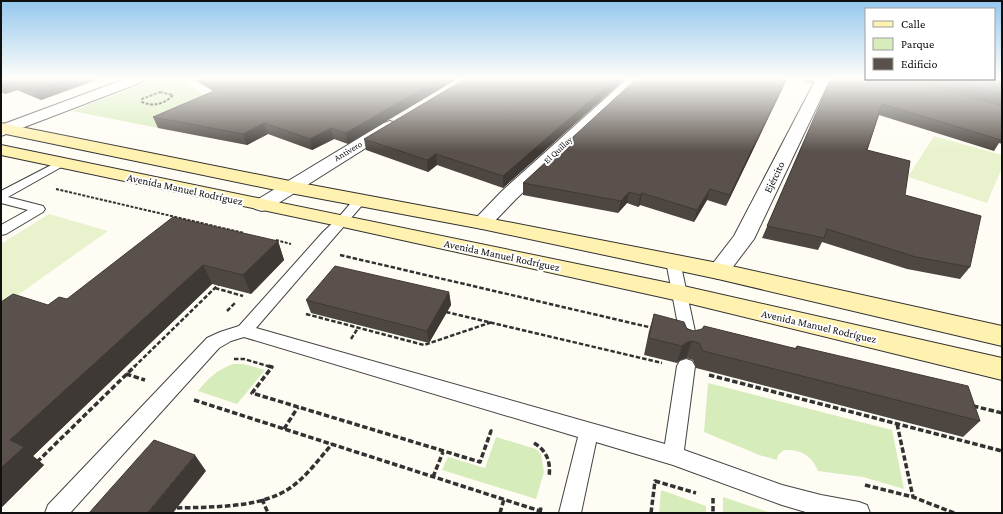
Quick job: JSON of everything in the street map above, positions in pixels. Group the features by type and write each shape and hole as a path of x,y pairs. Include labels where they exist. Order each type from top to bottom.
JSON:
{"main road":[{"name":"Avenida Manuel Rodríguez","path":"2,135 61,163 343,221 679,293 1002,368"},
{"name":"Avenida Manuel Rodríguez","path":"2,135 178,164 673,261 1002,336"},
{"path":"152,182 178,164"},
{"path":"503,255 514,230"}],"street":[{"path":"2,135 79,103"},
{"name":"El Quillay","path":"482,223 509,195 609,103"},
{"name":"Ejército","path":"718,271 743,239 811,103"},
{"name":"Antivero","path":"262,205 402,118"}],"lane":[{"path":"1,196 61,163"},
{"path":"1,199 39,209 1,231"},
{"path":"244,331 328,234 343,221 360,200"},
{"path":"673,261 689,341"},
{"path":"56,513 213,343 226,336 244,331 673,456 782,495 821,506 859,513"},
{"path":"673,456 686,367"},
{"path":"570,513 589,431"}],"path":[{"path":"145,103 160,103"},
{"path":"55,189 250,234"},
{"path":"173,218 179,214"},
{"path":"273,240 296,245"},
{"path":"335,254 654,329"},
{"path":"37,462 220,283"},
{"path":"446,312 686,367 1002,451"},
{"path":"306,314 424,345 492,322"},
{"path":"349,342 358,328"},
{"path":"232,359 244,358 272,367 252,393 443,452 480,462 492,431 499,433"},
{"path":"126,374 149,382"},
{"path":"192,399 504,499 540,512 544,500"},
{"path":"971,406 1002,413"},
{"path":"284,429 298,407"},
{"path":"897,424 913,497"},
{"path":"528,441 535,443 544,450 548,460 550,472 548,479"},
{"path":"177,508 200,507 262,499 284,492 306,474 332,444"},
{"path":"433,477 443,452"},
{"path":"651,513 655,481 699,494"},
{"path":"706,496 713,498 713,513"},
{"path":"262,499 268,513"},
{"path":"500,513 504,499"}],"green space":[{"path":"93,103 213,103 158,128 72,111"},
{"path":"934,136 1002,155 1002,168 987,203 908,177"},
{"path":"49,214 108,231 1,307 1,244"},
{"path":"233,364 244,364 265,370 237,404 198,391 213,375"},
{"path":"708,383 892,430 904,489 863,477 818,471 809,457 800,452 784,450 778,455 777,460 759,455 704,432"},
{"path":"496,437 536,449 541,454 544,472 536,499 442,470 448,457 485,468"},
{"path":"661,490 706,506 706,513 659,513"},
{"path":"723,497 771,513 723,513"}],"building":[{"path":"186,103 398,103 346,133 331,128 310,139 264,123 243,134 153,117"},
{"path":"425,103 587,103 503,176 436,154 427,160 364,139"},
{"path":"610,103 774,103 730,195 710,189 697,210 642,193 640,195 629,192 621,201 523,183"},
{"path":"821,103 991,103 1002,106 1001,140 882,104 867,150 910,161 905,195 981,216 970,267 916,257 827,229 824,238 767,226"},
{"path":"173,217 278,241 243,275 203,265 10,440 24,447 1,468 1,302 13,294 48,305 59,297 67,299"},
{"path":"335,266 449,292 427,331 306,300"},
{"path":"654,314 684,322 687,329 694,331 702,329 704,326 797,349 797,346 968,386 980,421 703,351 699,343 692,341 685,343 682,346 649,338"},
{"path":"154,440 195,455 148,512 150,513 89,513"}]}
